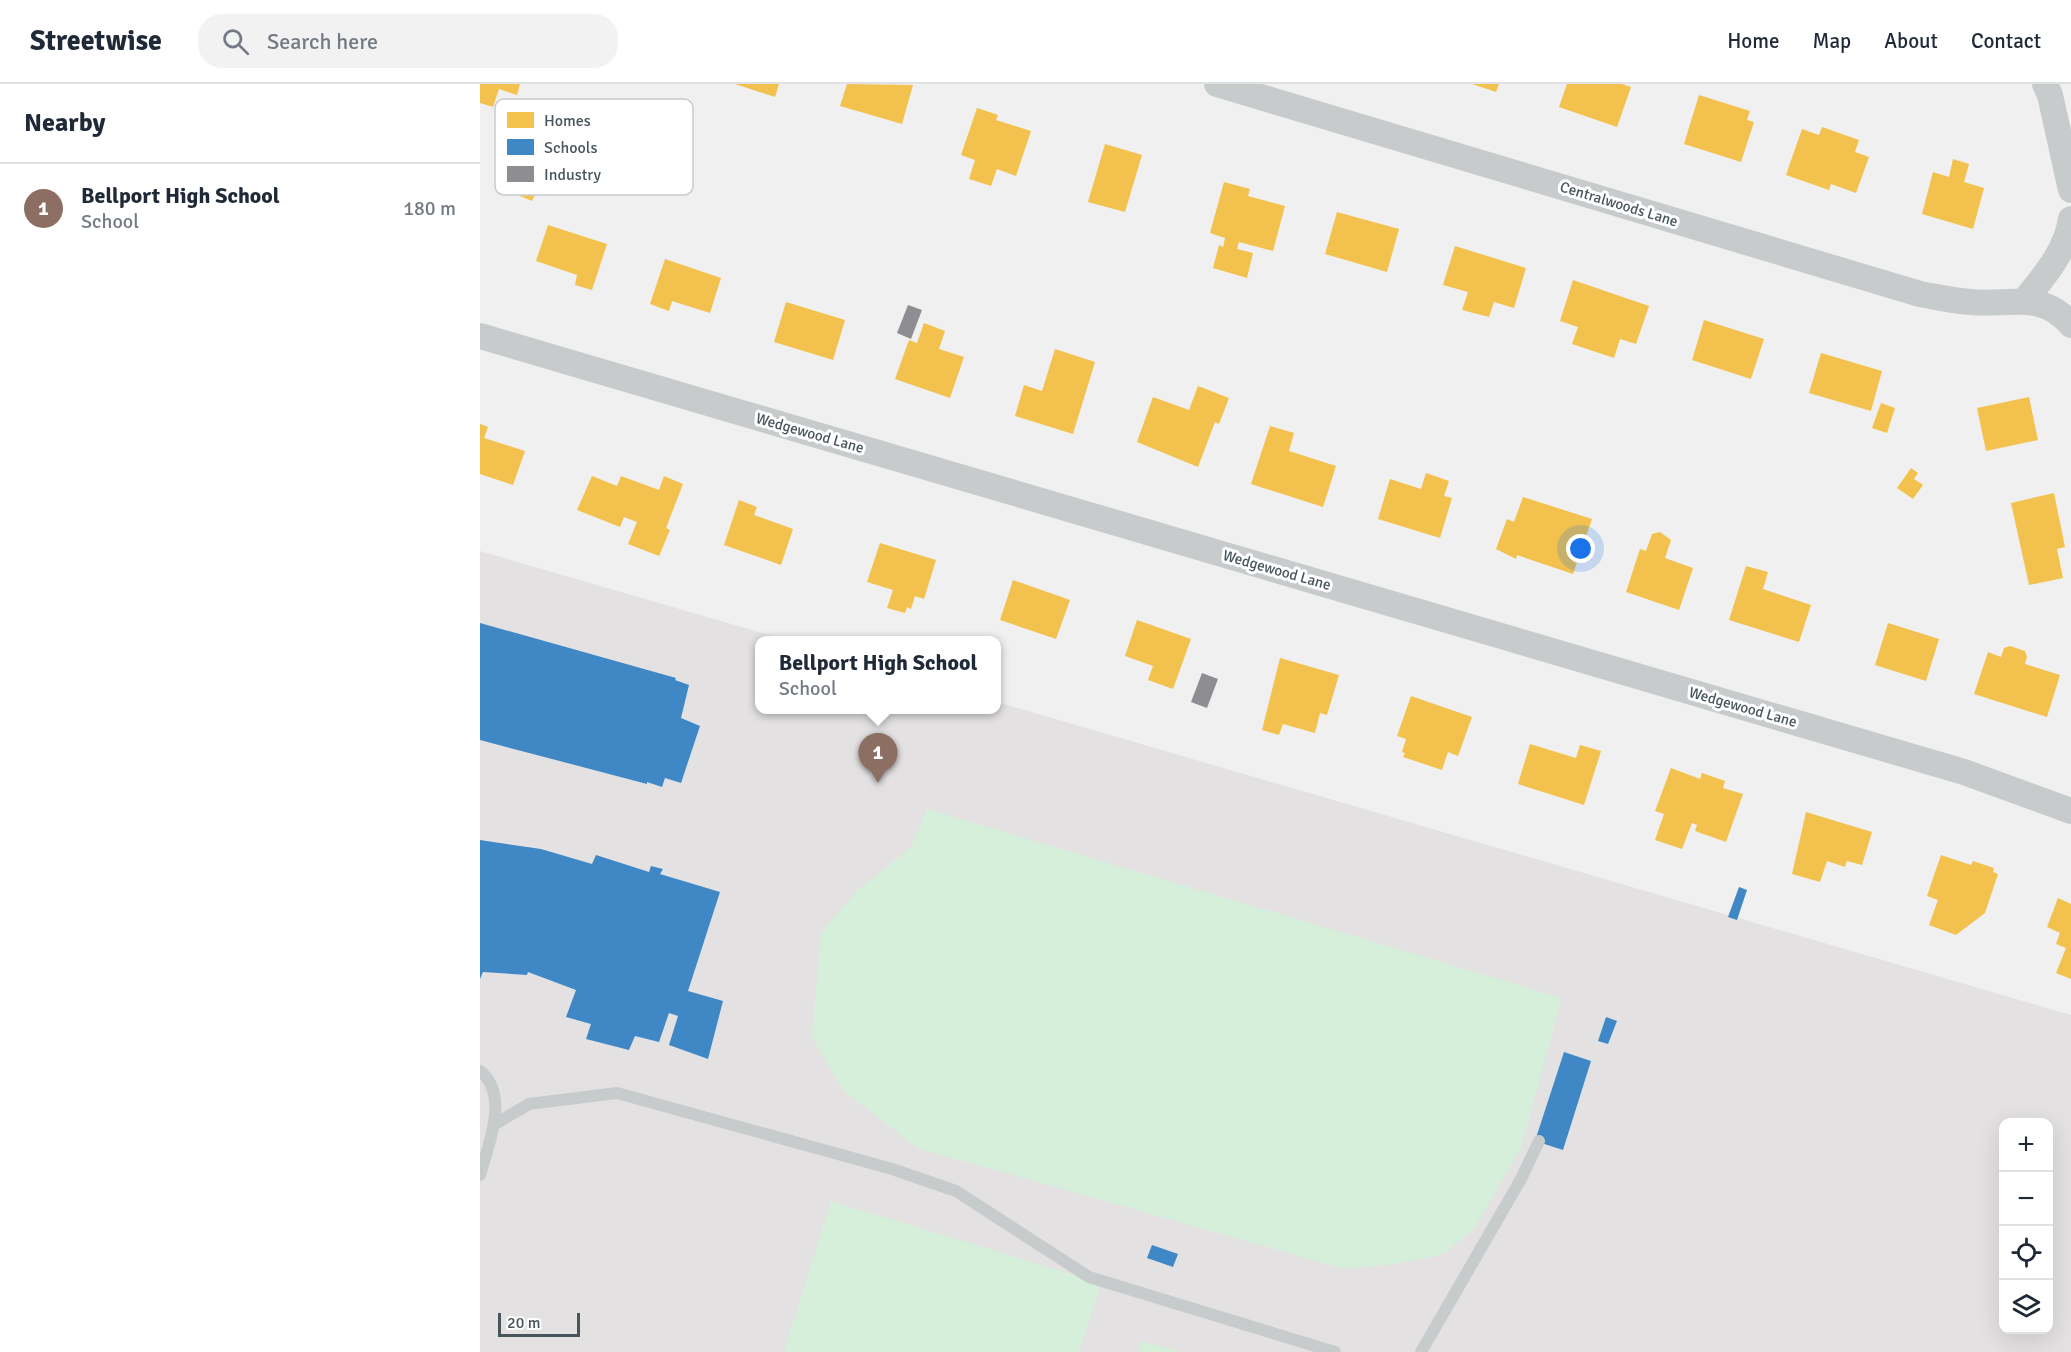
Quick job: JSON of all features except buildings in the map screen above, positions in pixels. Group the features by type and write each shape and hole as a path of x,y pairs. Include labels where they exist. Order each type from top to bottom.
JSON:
{"street":[{"name":"Centralwoods Lane","path":"1217,84 1920,294 1973,303 2025,300"},
{"path":"2045,84 2071,190"},
{"path":"2071,219 2069,234 2054,265 2025,300 2063,314 2071,324"},
{"name":"Wedgewood Lane","path":"480,336 1964,772 2071,811"}],"lane":[{"path":"480,1071 487,1076 494,1099 495,1125 480,1175"},
{"path":"495,1125 529,1104 617,1094 892,1169 956,1191 1026,1239 1089,1277 1335,1352"},
{"path":"1421,1352 1521,1179 1539,1141"}],"shaded area":[{"path":"480,551 772,636 755,636 755,714 1001,714 1001,703 2071,1015 2071,1352 480,1352"}],"green space":[{"path":"927,809 1562,998 1520,1150 1474,1229 1444,1254 1395,1264 1345,1269 917,1148 842,1089 812,1037 821,933 858,890 911,847"},
{"path":"831,1201 1101,1283 1079,1352 784,1352"},
{"path":"1141,1341 1180,1352 1138,1352"}],"place":[{"name":"Bellport High School","path":"878,783"}]}
